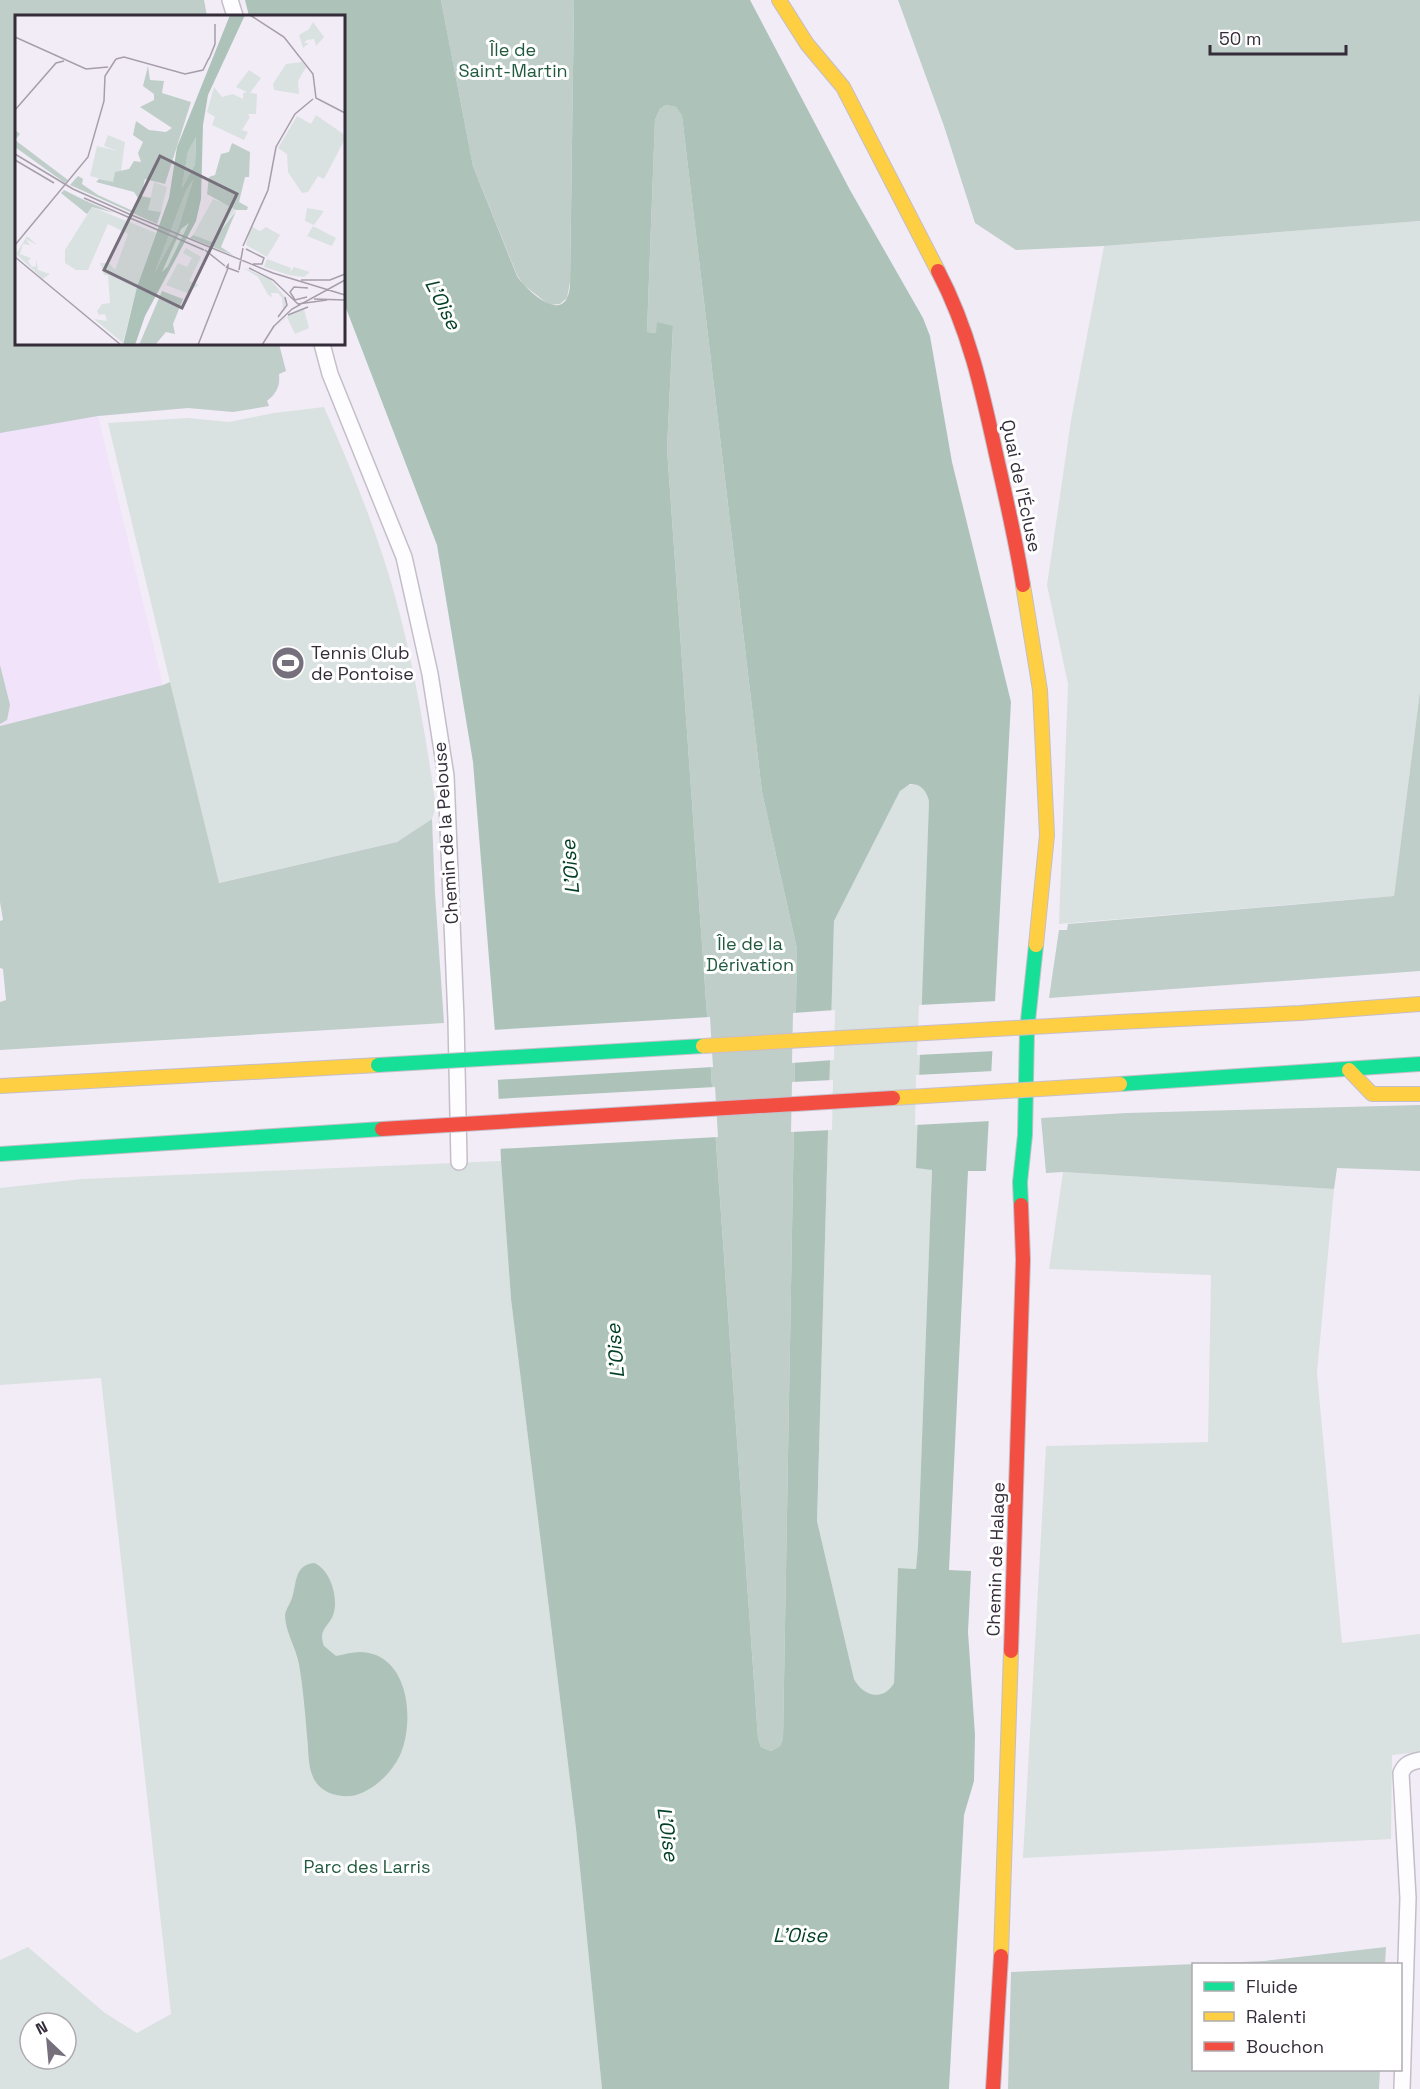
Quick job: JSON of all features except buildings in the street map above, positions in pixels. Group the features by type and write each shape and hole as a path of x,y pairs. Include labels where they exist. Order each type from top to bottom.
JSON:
{"main road":[{"name":"Quai de l'Écluse","path":"779,0 807,44 843,87 856,110 952,297 966,332 980,381 1018,552 1040,690 1047,835 1027,1030"},
{"path":"0,1086 1300,1013 1420,1004"},
{"name":"Chemin de Halage","path":"993,2089 1003,1915 1023,1260 1020,1182 1026,1135 1027,1030"},
{"path":"0,1154 1420,1064"},
{"path":"1349,1070 1372,1094 1420,1094"}],"street":[{"path":"230,0 235,15"},
{"name":"Chemin de la Pelouse","path":"322,345 330,374 404,557 430,674 446,776 456,1019 459,1162"},
{"path":"1402,2089 1408,1898 1401,1773 1404,1766 1420,1760"}],"shaded area":[{"path":"0,0 15,15 15,345 279,345 286,371 279,374 280,384 274,396 267,401 269,406 233,412 188,408 98,416 163,685 0,726"}],"green space":[{"path":"0,0 204,0 207,15 15,15 15,345 279,345 286,371 279,374 277,389 267,401 269,406 233,412 188,408 98,416 0,433"},
{"name":"Île de Saint-Martin","path":"441,0 574,0 570,282 567,298 560,304 549,305 524,285 517,275 473,166"},
{"path":"898,0 1420,0 1420,221 1104,246 1016,250 975,223 944,126"},
{"name":"Île de la Dérivation","path":"666,105 676,107 682,116 762,792 797,949 783,1738 780,1746 771,1751 761,1747 758,1738 667,448 673,326 656,333 647,332 655,120 660,109"},
{"path":"1420,221 1420,691 1394,896 1059,924 1068,684 1047,585 1071,420 1104,246"},
{"name":"Tennis Club de Pontoise","path":"324,407 363,500 395,596 419,701 436,807 432,819 397,842 218,883 108,423 188,418 229,422 274,413"},
{"path":"0,665 10,705 7,720 0,724"},
{"path":"170,682 219,883 397,842 432,819 444,1023 0,1050 0,1002 6,1000 3,969 0,968 0,921 3,920 0,902 0,726"},
{"path":"1420,691 1420,971 1049,998 1059,930 1067,930 1068,924 1394,896"},
{"name":"Île de la Dérivation","path":"914,784 924,790 929,801 917,1168 932,1169 918,1546 916,1569 898,1568 894,1683 879,1695 868,1693 854,1679 817,1521 834,921 900,791"},
{"path":"1420,1105 1420,1171 1337,1168 1334,1189 1063,1172 1046,1173 1041,1118 1127,1113"},
{"name":"Parc des Larris","path":"501,1161 511,1299 576,1829 602,2089 0,2089 0,1960 28,1947 105,2013 137,2033 171,2014 101,1378 0,1385 0,1188 82,1179"},
{"path":"1063,1172 1334,1189 1317,1373 1342,1643 1420,1634 1420,1752 1392,1755 1391,1839 1023,1858 1046,1446 1208,1442 1211,1275 1049,1269"},
{"path":"1386,1947 1385,1963 1218,1963 1264,1961"},
{"path":"1192,1964 1192,2071 1380,2071 1379,2089 1008,2089 1011,1972"}],"water":[{"path":"245,0 441,0 473,166 517,276 529,290 554,305 562,304 567,298 570,286 574,0 750,0 850,190 923,318 930,336 952,462 1011,702 986,1171 968,1171 949,1570 971,1571 968,1632 975,1735 974,1781 964,1815 949,2089 602,2089 576,1829 511,1299 501,1161 497,1057 473,762 437,545 345,306 345,15 249,15","holes":["666,105 676,107 682,116 762,792 797,949 783,1738 780,1746 771,1751 761,1747 758,1738 667,448 673,326 657,322 656,333 647,332 655,120 660,109","910,784 922,788 929,801 916,1168 932,1170 918,1546 916,1569 898,1568 894,1683 879,1695 868,1693 854,1679 817,1521 834,921 900,791"]},
{"path":"314,1563 320,1566 328,1577 335,1598 334,1612 322,1635 324,1646 336,1656 356,1652 376,1655 396,1672 406,1698 407,1727 401,1753 381,1781 367,1791 351,1796 336,1795 326,1791 312,1776 299,1664 285,1621 300,1571 308,1564"}],"pier":[{"path":"998,1001 995,1051 917,1055 919,1005"},
{"path":"835,1010 834,1060 792,1063 793,1013"},
{"path":"710,1017 713,1067 495,1080 492,1030"},
{"path":"994,1071 991,1121 915,1125 916,1075"},
{"path":"833,1080 832,1130 791,1132 792,1082"},
{"path":"715,1087 718,1137 497,1149 496,1099"}],"traffic: fast":[{"path":"1021,1205 1027,1030 1036,945"},
{"path":"378,1065 703,1046"},
{"path":"1120,1084 1420,1064"},
{"path":"0,1154 382,1129"}],"traffic: slow":[{"path":"779,0 807,44 843,87 938,271"},
{"path":"1023,585 1040,690 1047,835 1036,945"},
{"path":"1119,1022 1300,1013 1420,1004"},
{"path":"703,1046 1119,1022"},
{"path":"0,1086 378,1065"},
{"path":"1349,1070 1372,1094 1420,1094"},
{"path":"893,1098 1120,1084"},
{"path":"1001,1956 1011,1651"}],"traffic: jam":[{"path":"938,271 958,315 980,384 1011,520 1023,585"},
{"path":"382,1129 893,1098"},
{"path":"1011,1651 1023,1260 1021,1205"},
{"path":"993,2089 1001,1956"}],"place":[{"name":"Tennis Club de Pontoise","path":"288,663"}],"water label":[{"name":"L'Oise","path":"443,304"},
{"name":"L'Oise","path":"570,867"},
{"name":"L'Oise","path":"615,1351"},
{"name":"L'Oise","path":"668,1834"},
{"name":"L’Oise","path":"800,1935"}]}
